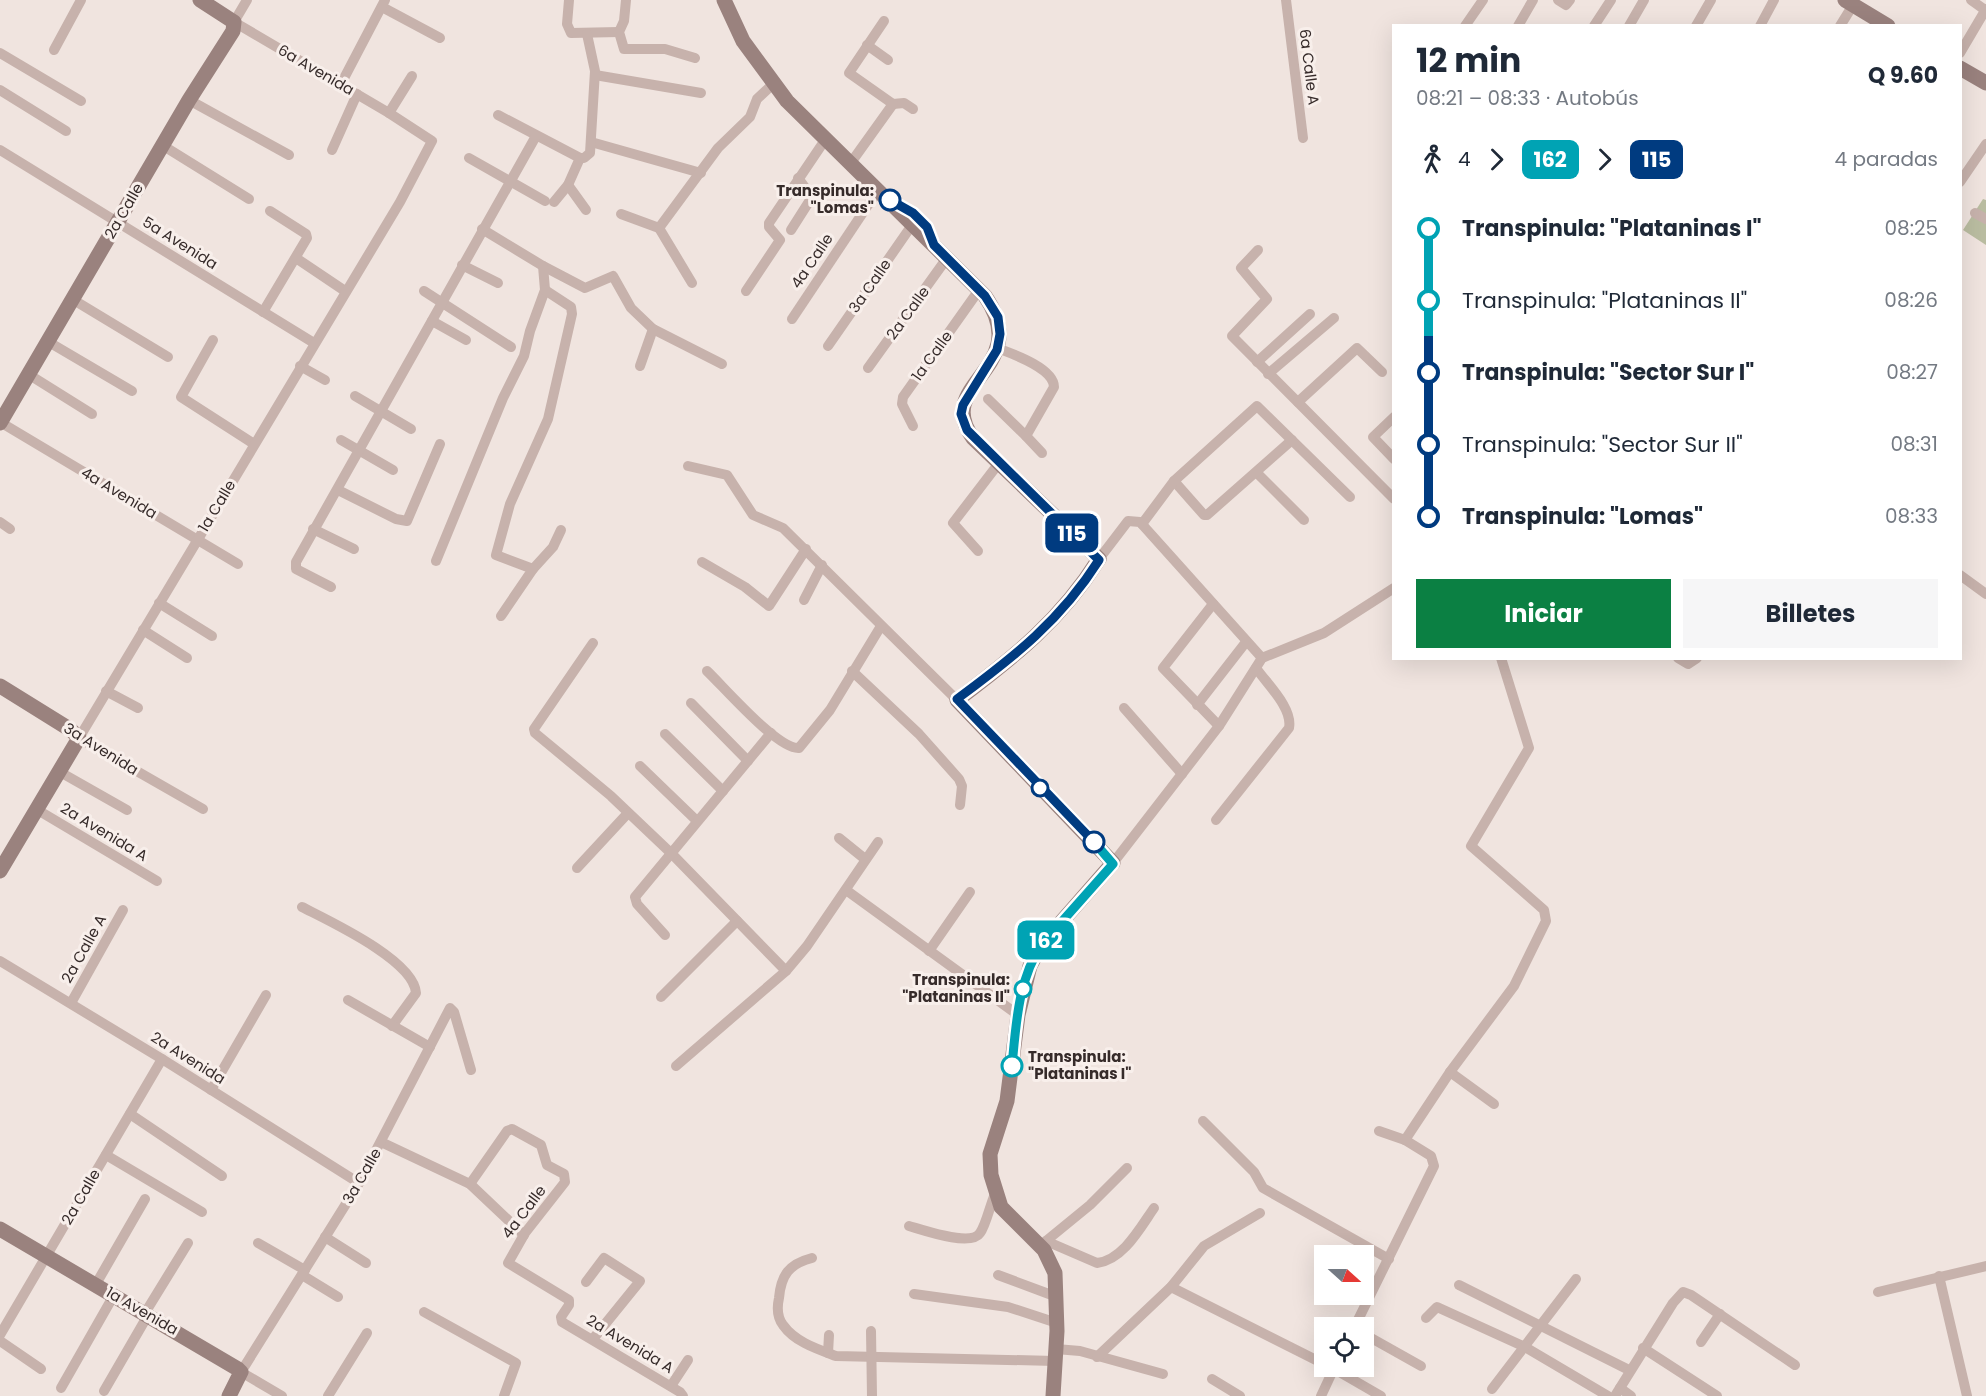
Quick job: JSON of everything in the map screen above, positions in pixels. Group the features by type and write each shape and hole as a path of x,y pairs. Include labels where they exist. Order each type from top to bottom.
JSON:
{"street":[{"path":"54,50 81,0"},
{"name":"6a Avenida","path":"200,0 432,139"},
{"name":"2a Calle","path":"0,422 162,145 233,31 234,22 247,0"},
{"path":"569,0 567,24 570,32 587,34 619,32"},
{"path":"626,0 624,21 619,32 625,49 665,49 695,58"},
{"path":"724,0 743,41 773,84 825,140 893,203 912,225 980,290 998,317 1000,334 997,348 965,400 961,414 973,438 1099,560"},
{"name":"6a Calle A","path":"1286,0 1303,138"},
{"path":"1466,24 1483,0"},
{"path":"1519,24 1533,0"},
{"path":"1558,0 1566,5 1570,0"},
{"path":"1595,24 1611,0"},
{"path":"1630,24 1644,0"},
{"path":"1697,24 1711,0"},
{"path":"1761,24 1774,0"},
{"path":"1962,50 1986,9 1971,0"},
{"path":"341,84 384,3 440,38"},
{"path":"1841,24 1855,3 1885,24"},
{"path":"884,21 850,68 850,75 893,104 904,103 913,109"},
{"path":"469,158 510,182 550,201 568,185 580,158 588,155 591,142 595,75 594,59 587,34"},
{"path":"867,45 888,60"},
{"path":"0,52 81,101"},
{"path":"1962,69 1986,83"},
{"path":"595,75 701,93"},
{"path":"389,113 412,76"},
{"path":"659,228 727,138 750,117 757,99 773,84"},
{"path":"0,90 66,131"},
{"path":"332,150 357,94"},
{"path":"189,100 289,155"},
{"path":"850,164 893,104"},
{"path":"498,115 580,158"},
{"path":"332,587 295,567 313,530 338,490 536,136"},
{"name":"1a Calle","path":"0,871 400,202 432,139"},
{"path":"746,291 780,240 768,224 825,140"},
{"path":"591,142 700,173"},
{"path":"1962,179 1986,144"},
{"path":"162,145 249,199"},
{"name":"5a Avenida","path":"0,150 314,343"},
{"path":"791,230 813,197 798,178"},
{"path":"568,185 586,210"},
{"name":"4a Calle","path":"792,319 878,190"},
{"path":"893,203 918,217 931,232 934,245"},
{"path":"263,312 307,240 306,234 270,211"},
{"path":"1975,213 1986,219"},
{"path":"621,214 659,228 692,284"},
{"name":"3a Calle","path":"828,346 912,225"},
{"path":"482,229 585,288 613,276 629,304 653,328 722,364"},
{"path":"1258,250 1241,268 1267,299 1232,335 1392,497"},
{"path":"296,258 345,291"},
{"name":"2a Calle","path":"868,368 947,258"},
{"path":"462,265 498,283"},
{"path":"436,561 503,398 524,356 545,290 543,266"},
{"path":"533,568 496,555 510,504 548,419 572,314 571,307 545,290"},
{"name":"1a Calle","path":"913,426 902,404 903,397 980,290"},
{"path":"424,291 511,347"},
{"path":"72,299 168,357"},
{"path":"1257,362 1310,314"},
{"path":"1268,374 1334,318"},
{"path":"432,321 466,340"},
{"path":"640,366 653,328"},
{"path":"213,340 181,397 254,444"},
{"path":"47,341 132,391"},
{"path":"997,348 1033,363 1054,383 1054,389 1026,436"},
{"path":"1298,402 1357,348 1382,372"},
{"path":"300,366 325,380"},
{"path":"28,374 92,414"},
{"path":"355,396 411,429"},
{"path":"988,399 1042,453"},
{"path":"1142,524 1174,481 1255,406 1260,407 1350,497"},
{"path":"1392,419 1373,437 1392,457"},
{"name":"4a Avenida","path":"0,422 238,564"},
{"path":"341,440 393,470"},
{"path":"1174,481 1206,516 1292,440"},
{"path":"338,490 396,519 407,521 440,444"},
{"path":"978,551 953,523 999,463"},
{"path":"688,466 726,474 753,515 781,526 806,549 957,699 1113,864"},
{"path":"1257,473 1304,520"},
{"path":"957,699 1032,642 1071,598 1128,521 1133,520 1142,524 1246,642 1291,719 1289,728 1216,820"},
{"path":"0,522 10,529"},
{"path":"313,530 354,549"},
{"path":"501,616 533,568 556,543 561,530"},
{"path":"702,562 746,587 769,606 806,549"},
{"path":"804,600 822,565"},
{"path":"1962,576 1986,594"},
{"path":"1154,1208 1122,1250 1100,1263 1043,1244 1001,1208 990,1175 990,1154 1009,1090 1018,1015 1028,972 1037,952 1113,864 1219,726 1259,663 1324,633 1392,589"},
{"path":"159,603 212,636"},
{"path":"1213,604 1163,668 1219,726"},
{"path":"707,671 771,734 790,747 799,748 826,715 881,626"},
{"path":"143,630 187,658"},
{"path":"1197,705 1246,642"},
{"path":"593,643 534,731 594,780 671,853 786,971"},
{"path":"1405,1140 1450,1072 1514,986 1547,917 1544,910 1471,846 1529,748 1502,660"},
{"path":"852,670 920,734 959,779 962,786 960,805"},
{"name":"3a Avenida","path":"0,686 71,730 79,738 203,809"},
{"path":"106,692 138,708"},
{"path":"691,704 748,760"},
{"path":"1124,708 1182,774"},
{"path":"665,734 723,791"},
{"path":"665,935 634,899 771,734"},
{"path":"640,766 697,821"},
{"path":"60,772 127,810"},
{"name":"2a Avenida A","path":"36,808 157,881"},
{"path":"577,868 628,813"},
{"path":"839,837 865,859"},
{"path":"676,1066 786,971 807,946 878,843"},
{"path":"846,890 1018,1015"},
{"path":"929,951 970,892"},
{"path":"303,907 374,946 408,976 416,993 392,1026"},
{"name":"2a Calle A","path":"71,1003 123,910"},
{"path":"661,997 737,921"},
{"name":"2a Avenida","path":"0,961 162,1059 359,1183"},
{"path":"211,1090 266,995"},
{"path":"348,1000 430,1047"},
{"name":"3a Calle","path":"229,1396 359,1183 451,1007 471,1070"},
{"name":"2a Calle","path":"0,1335 162,1059"},
{"path":"1450,1072 1494,1104"},
{"path":"130,1114 222,1176"},
{"path":"1203,1121 1254,1172 1263,1188 1389,1259"},
{"name":"4a Calle","path":"470,1184 500,1139 512,1129 541,1145 547,1165 564,1174 565,1182 507,1261 569,1300 569,1305 560,1320"},
{"path":"1360,1317 1434,1166 1431,1156 1405,1140 1379,1131"},
{"path":"381,1142 470,1184 524,1235"},
{"path":"106,1155 202,1212"},
{"path":"1043,1244 1101,1195 1127,1168"},
{"path":"909,1226 961,1239 974,1238 981,1232 995,1194"},
{"path":"96,1284 145,1199"},
{"path":"1097,1357 1171,1287 1204,1246 1260,1213"},
{"name":"1a Avenida","path":"0,1230 96,1284 282,1396"},
{"path":"325,1237 366,1263"},
{"path":"104,1391 188,1243"},
{"path":"258,1243 338,1297"},
{"path":"1043,1244 1052,1266 1057,1297 1053,1396"},
{"path":"586,1282 603,1258 640,1281 593,1339"},
{"path":"812,1258 798,1262 785,1274 778,1291 778,1315 782,1325 799,1340 836,1356 1056,1355 1097,1357 1163,1374"},
{"path":"1878,1292 1986,1266"},
{"path":"999,1275 1057,1297"},
{"path":"1939,1276 1967,1396"},
{"path":"1492,1389 1576,1279"},
{"path":"1459,1285 1629,1370"},
{"path":"1171,1287 1314,1359"},
{"path":"1631,1396 1617,1392 1643,1348 1681,1293 1691,1295 1795,1365"},
{"path":"914,1294 1008,1307 1057,1323"},
{"path":"61,1388 114,1295"},
{"path":"1426,1318 1437,1307 1525,1347 1608,1396"},
{"path":"424,1312 516,1364 504,1396"},
{"path":"1701,1342 1720,1314"},
{"name":"2a Avenida A","path":"560,1320 671,1386 683,1396"},
{"path":"871,1330 872,1396"},
{"path":"328,1396 367,1333"},
{"path":"828,1353 829,1335"},
{"path":"1374,1340 1421,1366"},
{"path":"0,1341 41,1369"},
{"path":"1643,1348 1717,1396"},
{"path":"671,1386 688,1360"},
{"path":"1321,1396 1327,1377"},
{"path":"1348,1377 1381,1396"},
{"path":"1212,1379 1240,1396"}],"green space":[{"path":"1983,199 1986,200 1986,245 1963,230"}],"bus line":[{"name":"115","path":"890,200 913,213 927,227 931,232 934,245 985,296 998,317 1000,334 997,350 963,405 961,414 967,430 1099,560 1052,622 1032,642 957,699 1094,842"},
{"name":"162","path":"1012,1066 1023,989 1033,959 1042,944 1113,864 1094,842"}],"place":[{"name":"Transpinula: \"Lomas\"","path":"890,200"},
{"name":"Transpinula: \"Plataninas II\"","path":"1023,989"},
{"name":"Transpinula: \"Plataninas I\"","path":"1012,1066"}]}
